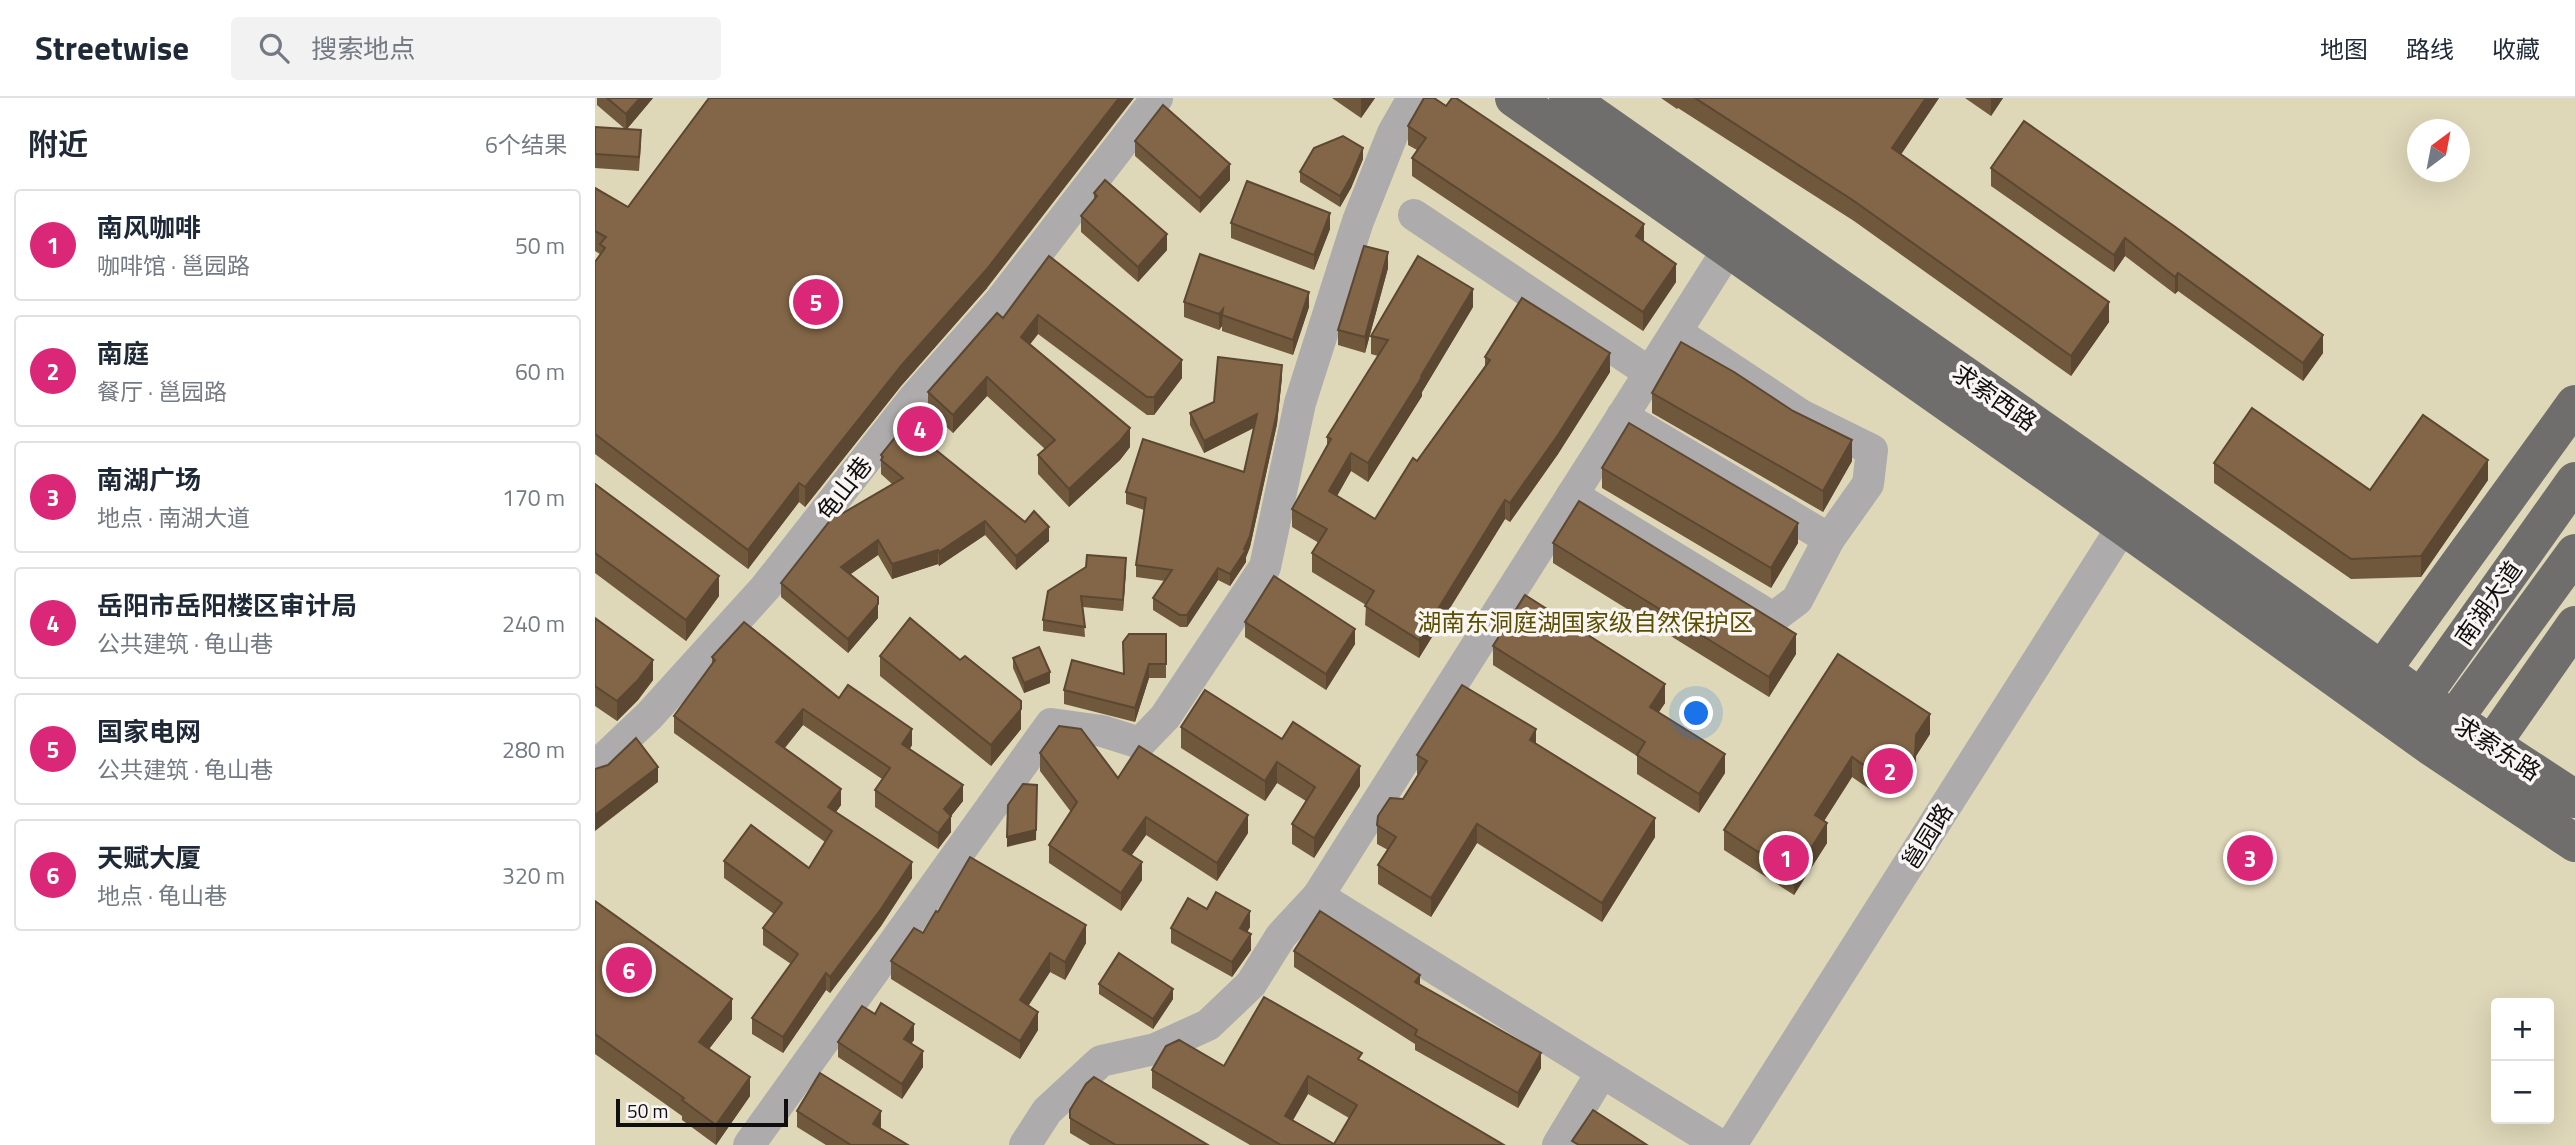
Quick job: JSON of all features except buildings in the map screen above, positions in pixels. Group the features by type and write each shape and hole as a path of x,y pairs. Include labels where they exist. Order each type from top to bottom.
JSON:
{"main road":[{"name":"求索西路","path":"1514,98 2123,526 2411,712"},
{"name":"求索西路","path":"1568,98 2382,670 2411,712"},
{"path":"2382,670 2575,404"},
{"name":"南湖大道","path":"2411,712 2575,481"},
{"name":"南湖大道","path":"2444,733 2575,554"},
{"path":"2492,744 2575,625"},
{"name":"求索东路","path":"2411,712 2444,733 2492,744 2575,799"},
{"path":"2444,733 2575,844"}],"street":[{"name":"龟山巷","path":"595,767 649,716 765,588 915,397 1001,300 1157,98"},
{"path":"749,1145 1051,724 1102,731 1140,743 1165,717 1265,567 1300,403 1358,221 1393,133 1413,98"},
{"path":"1414,215 1650,373"},
{"path":"1025,1145 1047,1111 1101,1061 1155,1049 1208,1025 1251,984 1281,936 1318,896 1729,248"},
{"path":"1572,495 1773,618 1797,600 1829,539 1868,484 1872,450 1801,415 1675,332"},
{"path":"1622,416 1829,539"},
{"name":"邕园路","path":"1731,1145 2123,526"},
{"path":"1318,896 1720,1145"},
{"path":"1558,1145 1602,1072"}],"green space":[{"name":"湖南东洞庭湖国家级自然保护区","path":"595,98 2575,98 2575,1145 595,1145"}],"place":[{"name":"国家电网","path":"816,302"},
{"name":"岳阳市岳阳楼区审计局","path":"920,429"},
{"name":"南庭","path":"1890,771"},
{"name":"南风咖啡","path":"1786,858"},
{"name":"南湖广场","path":"2250,858"},
{"name":"天赋大厦","path":"629,970"}]}
